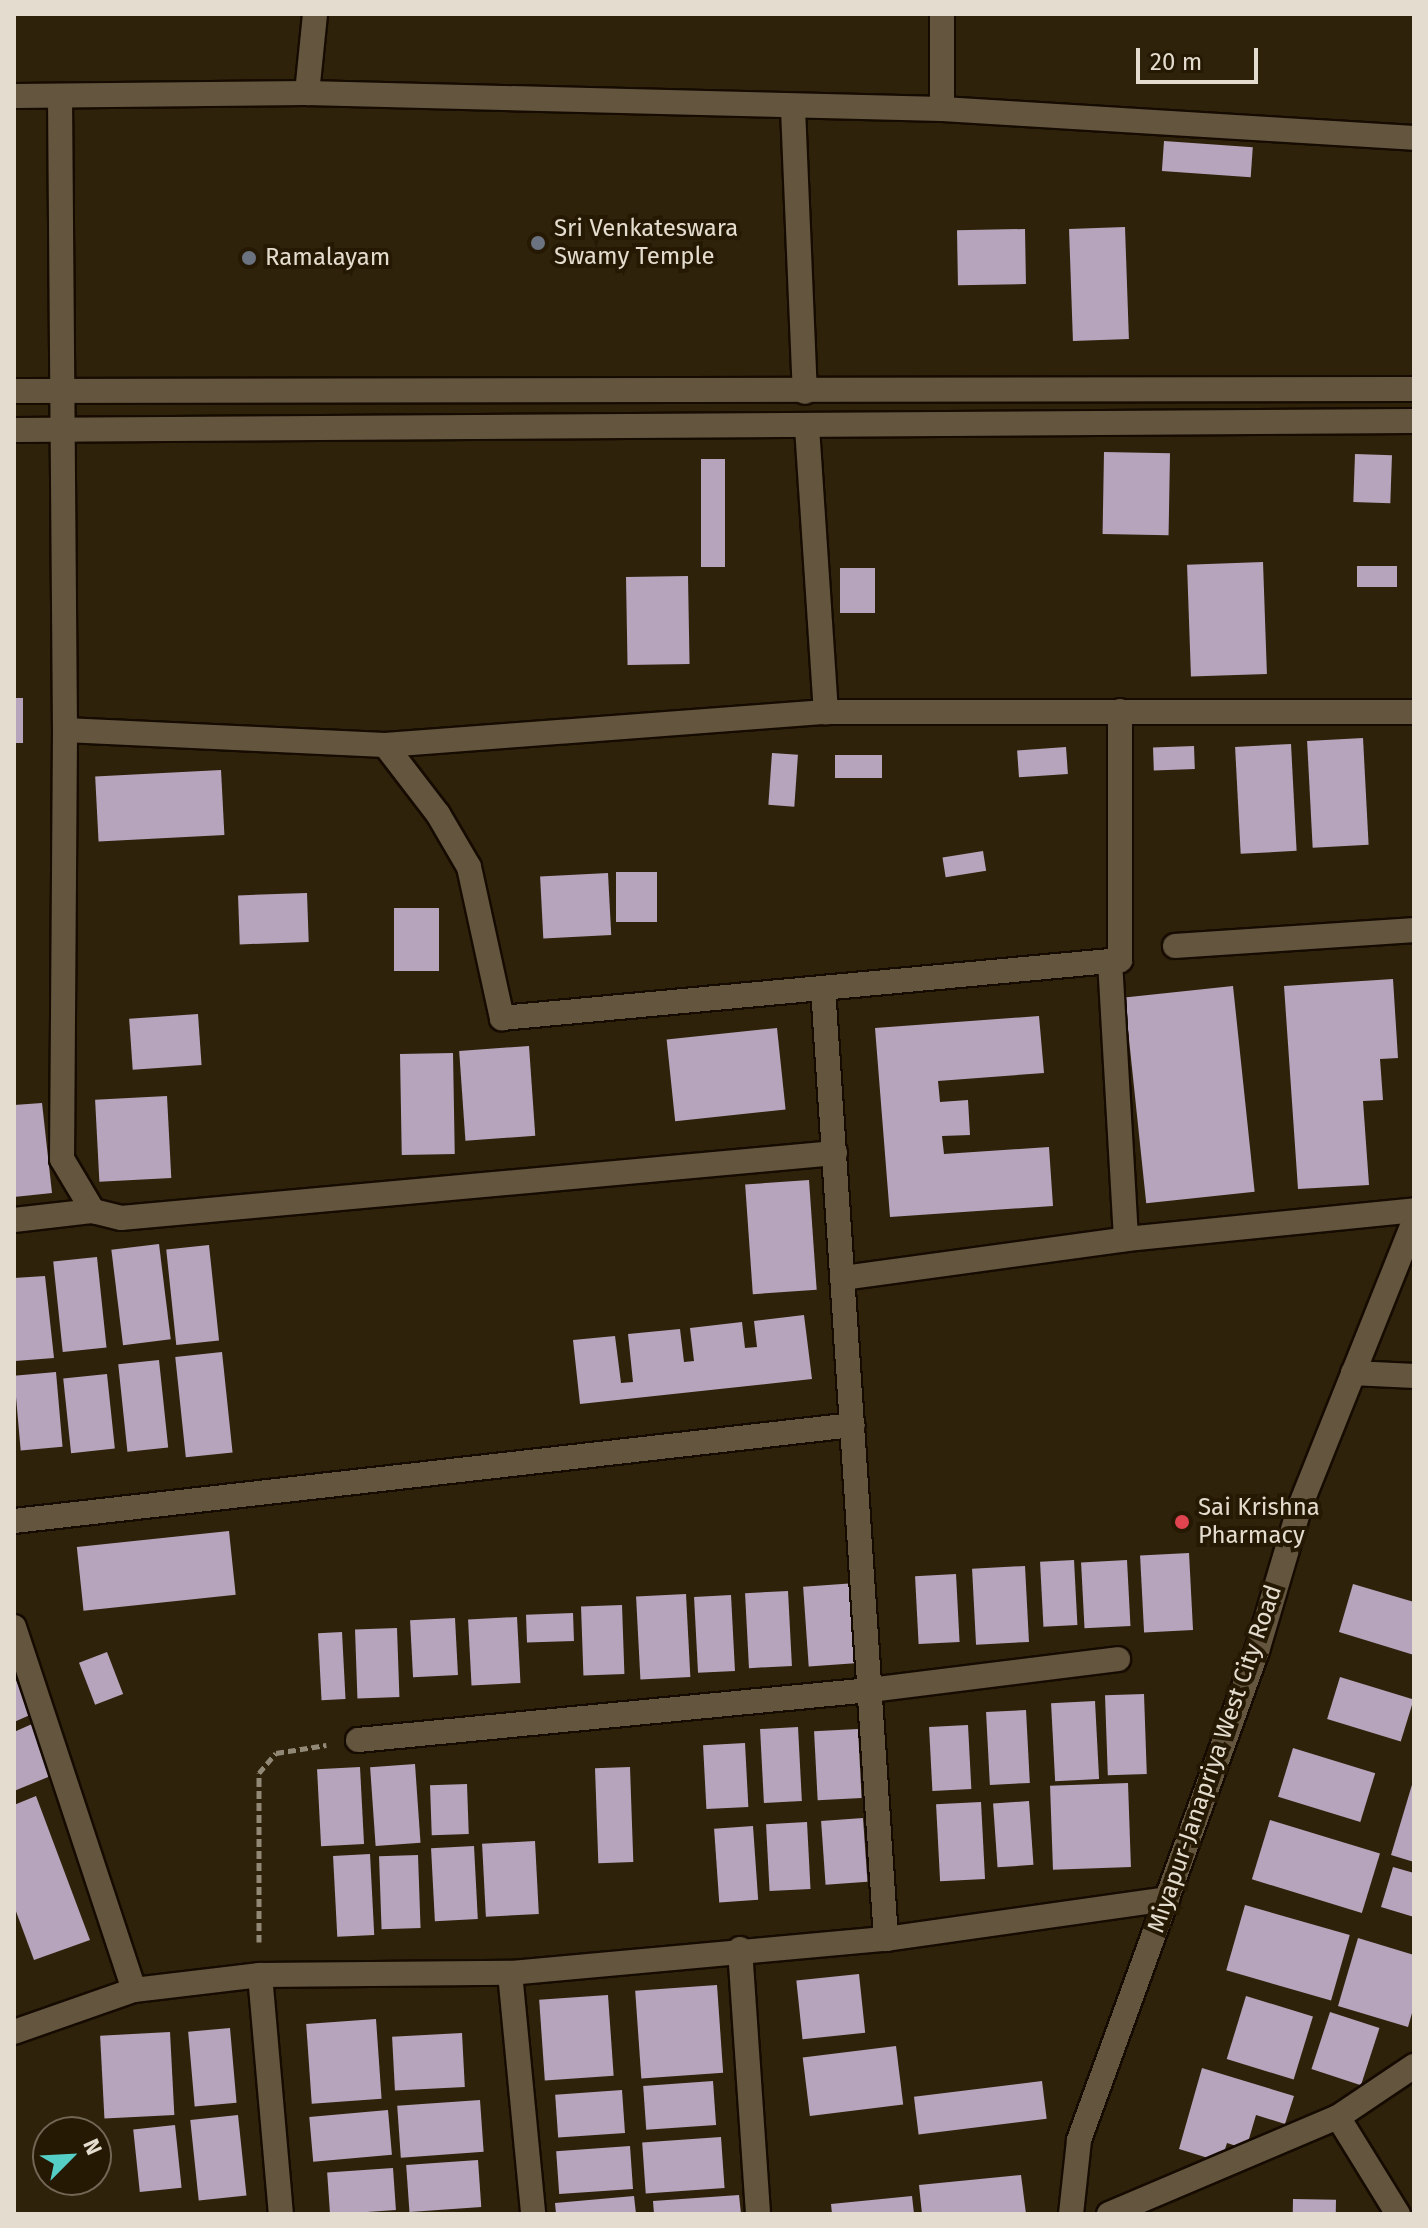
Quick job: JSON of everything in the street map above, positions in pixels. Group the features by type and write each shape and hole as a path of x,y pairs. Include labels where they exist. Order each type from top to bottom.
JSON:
{"street":[{"path":"307,93 315,14"},
{"path":"942,14 942,109"},
{"path":"14,96 307,93 793,109 942,109 1414,138"},
{"path":"60,96 65,730 62,1159 93,1211"},
{"path":"793,109 805,392"},
{"path":"14,391 1414,389"},
{"path":"14,430 1414,421"},
{"path":"807,427 826,712"},
{"path":"385,745 438,814 469,867 502,1018 1120,960 1120,711"},
{"path":"65,730 385,745 826,712 1414,712"},
{"path":"1175,946 1414,930"},
{"path":"1110,961 1126,1239"},
{"path":"823,988 886,1939"},
{"path":"14,1220 93,1211 121,1218 835,1153"},
{"path":"843,1278 1126,1239 1414,1210"},
{"name":"Miyapur-Janapriya West City Road","path":"1071,2214 1079,2140 1257,1651 1299,1509 1414,1221"},
{"path":"1353,1373 1414,1376"},
{"path":"14,1521 853,1425"},
{"path":"14,1627 134,1990"},
{"path":"358,1740 870,1690 1118,1659"},
{"path":"14,2032 134,1990 260,1975 510,1973 740,1949 886,1939 1167,1899"},
{"path":"740,1949 758,2214"},
{"path":"510,1973 533,2214"},
{"path":"260,1975 281,2214"},
{"path":"1109,2214 1338,2117 1414,2066"},
{"path":"1338,2117 1398,2214"}],"path":[{"path":"260,1975 259,1773 276,1753 358,1740"}],"building":[{"path":"1164,141 1253,147 1251,177 1162,171"},
{"path":"1125,227 1129,339 1073,341 1069,229"},
{"path":"1025,229 1026,284 958,285 957,230"},
{"path":"1104,452 1170,453 1169,535 1103,534"},
{"path":"1355,454 1392,455 1390,503 1353,502"},
{"path":"701,459 725,459 725,567 701,567"},
{"path":"1263,562 1267,674 1191,677 1187,565"},
{"path":"1357,566 1397,566 1397,587 1357,587"},
{"path":"840,568 875,568 875,613 840,613"},
{"path":"688,576 690,664 628,665 626,577"},
{"path":"14,698 23,698 23,743 14,743"},
{"path":"1363,738 1369,845 1313,848 1307,741"},
{"path":"1291,744 1297,851 1241,854 1235,747"},
{"path":"1194,746 1195,769 1154,770 1153,747"},
{"path":"1066,747 1068,774 1019,777 1017,750"},
{"path":"772,753 798,755 794,807 768,805"},
{"path":"835,755 882,755 882,778 835,778"},
{"path":"221,770 224,835 99,842 95,777"},
{"path":"983,851 986,871 946,877 943,857"},
{"path":"616,872 657,872 657,922 616,922"},
{"path":"608,873 611,935 543,938 540,877"},
{"path":"307,893 309,942 240,944 238,895"},
{"path":"394,908 439,908 439,971 394,971"},
{"path":"1393,979 1398,1058 1380,1059 1383,1100 1363,1101 1369,1185 1298,1189 1284,986"},
{"path":"1233,986 1255,1192 1146,1203 1125,997"},
{"path":"198,1014 202,1065 133,1070 129,1019"},
{"path":"1039,1016 1044,1073 938,1081 940,1102 968,1100 970,1135 942,1136 944,1154 1049,1147 1053,1206 890,1217 875,1028"},
{"path":"777,1028 786,1110 675,1121 667,1040"},
{"path":"529,1046 535,1136 465,1141 459,1051"},
{"path":"453,1053 455,1154 402,1155 400,1054"},
{"path":"167,1096 171,1178 99,1182 95,1100"},
{"path":"42,1103 52,1193 14,1197 14,1105"},
{"path":"809,1180 817,1290 753,1294 745,1184"},
{"path":"159,1244 171,1339 123,1345 111,1250"},
{"path":"209,1245 219,1340 176,1345 166,1249"},
{"path":"97,1257 107,1348 63,1352 53,1262"},
{"path":"45,1276 54,1358 15,1361 14,1278"},
{"path":"804,1315 812,1379 580,1404 573,1340 615,1336 621,1383 633,1382 628,1334 680,1329 684,1362 694,1361 690,1328 742,1322 745,1348 757,1347 754,1321"},
{"path":"222,1352 233,1452 186,1457 175,1357"},
{"path":"159,1360 168,1448 127,1452 118,1364"},
{"path":"56,1372 63,1447 21,1450 14,1376"},
{"path":"107,1374 115,1449 71,1453 63,1379"},
{"path":"229,1531 236,1595 84,1611 77,1547"},
{"path":"1189,1553 1193,1630 1144,1632 1140,1556"},
{"path":"1074,1560 1077,1625 1043,1627 1040,1562"},
{"path":"1127,1560 1130,1626 1085,1628 1081,1562"},
{"path":"1025,1566 1029,1642 976,1645 972,1569"},
{"path":"956,1574 960,1642 919,1644 915,1576"},
{"path":"856,1583 862,1663 809,1667 803,1587"},
{"path":"1353,1584 1414,1602 1414,1655 1339,1632"},
{"path":"788,1591 792,1666 749,1668 745,1593"},
{"path":"686,1594 690,1677 640,1680 636,1597"},
{"path":"731,1595 735,1671 698,1673 694,1597"},
{"path":"622,1605 624,1674 583,1675 581,1606"},
{"path":"573,1613 574,1641 527,1643 526,1615"},
{"path":"517,1617 520,1683 472,1685 468,1620"},
{"path":"455,1618 458,1675 413,1677 410,1620"},
{"path":"397,1628 399,1697 357,1698 355,1629"},
{"path":"342,1632 346,1699 322,1700 318,1633"},
{"path":"107,1652 123,1694 95,1705 79,1663"},
{"path":"14,1675 30,1715 14,1722"},
{"path":"1340,1677 1414,1700 1401,1742 1327,1719"},
{"path":"1144,1694 1147,1774 1108,1775 1105,1695"},
{"path":"1095,1701 1099,1779 1055,1781 1051,1703"},
{"path":"1026,1710 1030,1783 990,1785 986,1712"},
{"path":"32,1724 53,1775 14,1791 14,1732"},
{"path":"968,1725 971,1789 932,1791 929,1727"},
{"path":"798,1727 802,1801 764,1803 760,1729"},
{"path":"858,1729 862,1798 818,1800 814,1731"},
{"path":"745,1743 748,1807 706,1809 703,1745"},
{"path":"1293,1748 1375,1773 1360,1822 1278,1797"},
{"path":"415,1764 421,1843 376,1846 370,1767"},
{"path":"360,1767 364,1844 321,1846 317,1769"},
{"path":"630,1767 633,1862 598,1863 595,1768"},
{"path":"1414,1778 1414,1862 1391,1855"},
{"path":"1128,1783 1131,1867 1053,1870 1050,1786"},
{"path":"467,1784 469,1834 432,1835 430,1785"},
{"path":"36,1796 90,1940 34,1960 14,1906 14,1805"},
{"path":"1029,1801 1033,1865 998,1867 993,1804"},
{"path":"981,1802 985,1879 940,1881 936,1804"},
{"path":"863,1818 867,1882 826,1885 821,1821"},
{"path":"1270,1820 1380,1854 1362,1913 1252,1879"},
{"path":"807,1822 811,1889 770,1891 766,1824"},
{"path":"753,1826 758,1900 719,1903 714,1829"},
{"path":"535,1841 539,1914 486,1917 482,1844"},
{"path":"474,1846 478,1919 435,1921 431,1848"},
{"path":"370,1854 374,1935 337,1937 333,1856"},
{"path":"418,1855 421,1928 382,1929 379,1856"},
{"path":"1393,1867 1414,1873 1414,1917 1381,1907"},
{"path":"1245,1905 1350,1935 1331,2000 1226,1970"},
{"path":"1358,1938 1414,1955 1414,2006 1408,2027 1338,2006"},
{"path":"859,1974 865,2033 803,2039 796,1981"},
{"path":"717,1985 723,2073 641,2079 635,1991"},
{"path":"608,1995 614,2076 545,2081 539,2000"},
{"path":"1246,1996 1313,2016 1294,2080 1227,2059"},
{"path":"1330,2012 1379,2028 1361,2085 1311,2069"},
{"path":"376,2019 382,2099 312,2104 306,2024"},
{"path":"230,2028 237,2103 195,2106 188,2032"},
{"path":"170,2032 174,2115 104,2116 100,2036"},
{"path":"462,2033 465,2087 395,2091 392,2037"},
{"path":"896,2046 903,2105 810,2116 803,2057"},
{"path":"1202,2068 1294,2096 1285,2124 1256,2115 1246,2149 1227,2143 1221,2162 1179,2149"},
{"path":"713,2081 716,2125 646,2130 643,2086"},
{"path":"1042,2081 1047,2119 919,2134 914,2097"},
{"path":"622,2090 625,2133 558,2138 555,2095"},
{"path":"480,2100 484,2152 401,2158 397,2106"},
{"path":"388,2110 392,2155 313,2162 309,2117"},
{"path":"238,2115 246,2196 199,2201 190,2120"},
{"path":"175,2125 182,2188 140,2192 133,2129"},
{"path":"721,2137 725,2188 646,2193 642,2143"},
{"path":"630,2146 633,2189 559,2194 556,2151"},
{"path":"478,2160 481,2207 409,2212 406,2165"},
{"path":"393,2168 396,2210 330,2214 327,2173"},
{"path":"1021,2175 1026,2214 922,2214 919,2185"},
{"path":"739,2195 741,2214 654,2214 653,2201"},
{"path":"634,2196 636,2214 556,2214 555,2203"},
{"path":"912,2196 914,2214 832,2214 831,2204"},
{"path":"1293,2199 1336,2200 1336,2214 1293,2214"}],"place":[{"name":"Sri Venkateswara Swamy Temple","path":"538,243"},
{"name":"Ramalayam","path":"249,258"},
{"name":"Sai Krishna Pharmacy","path":"1182,1522"}]}
